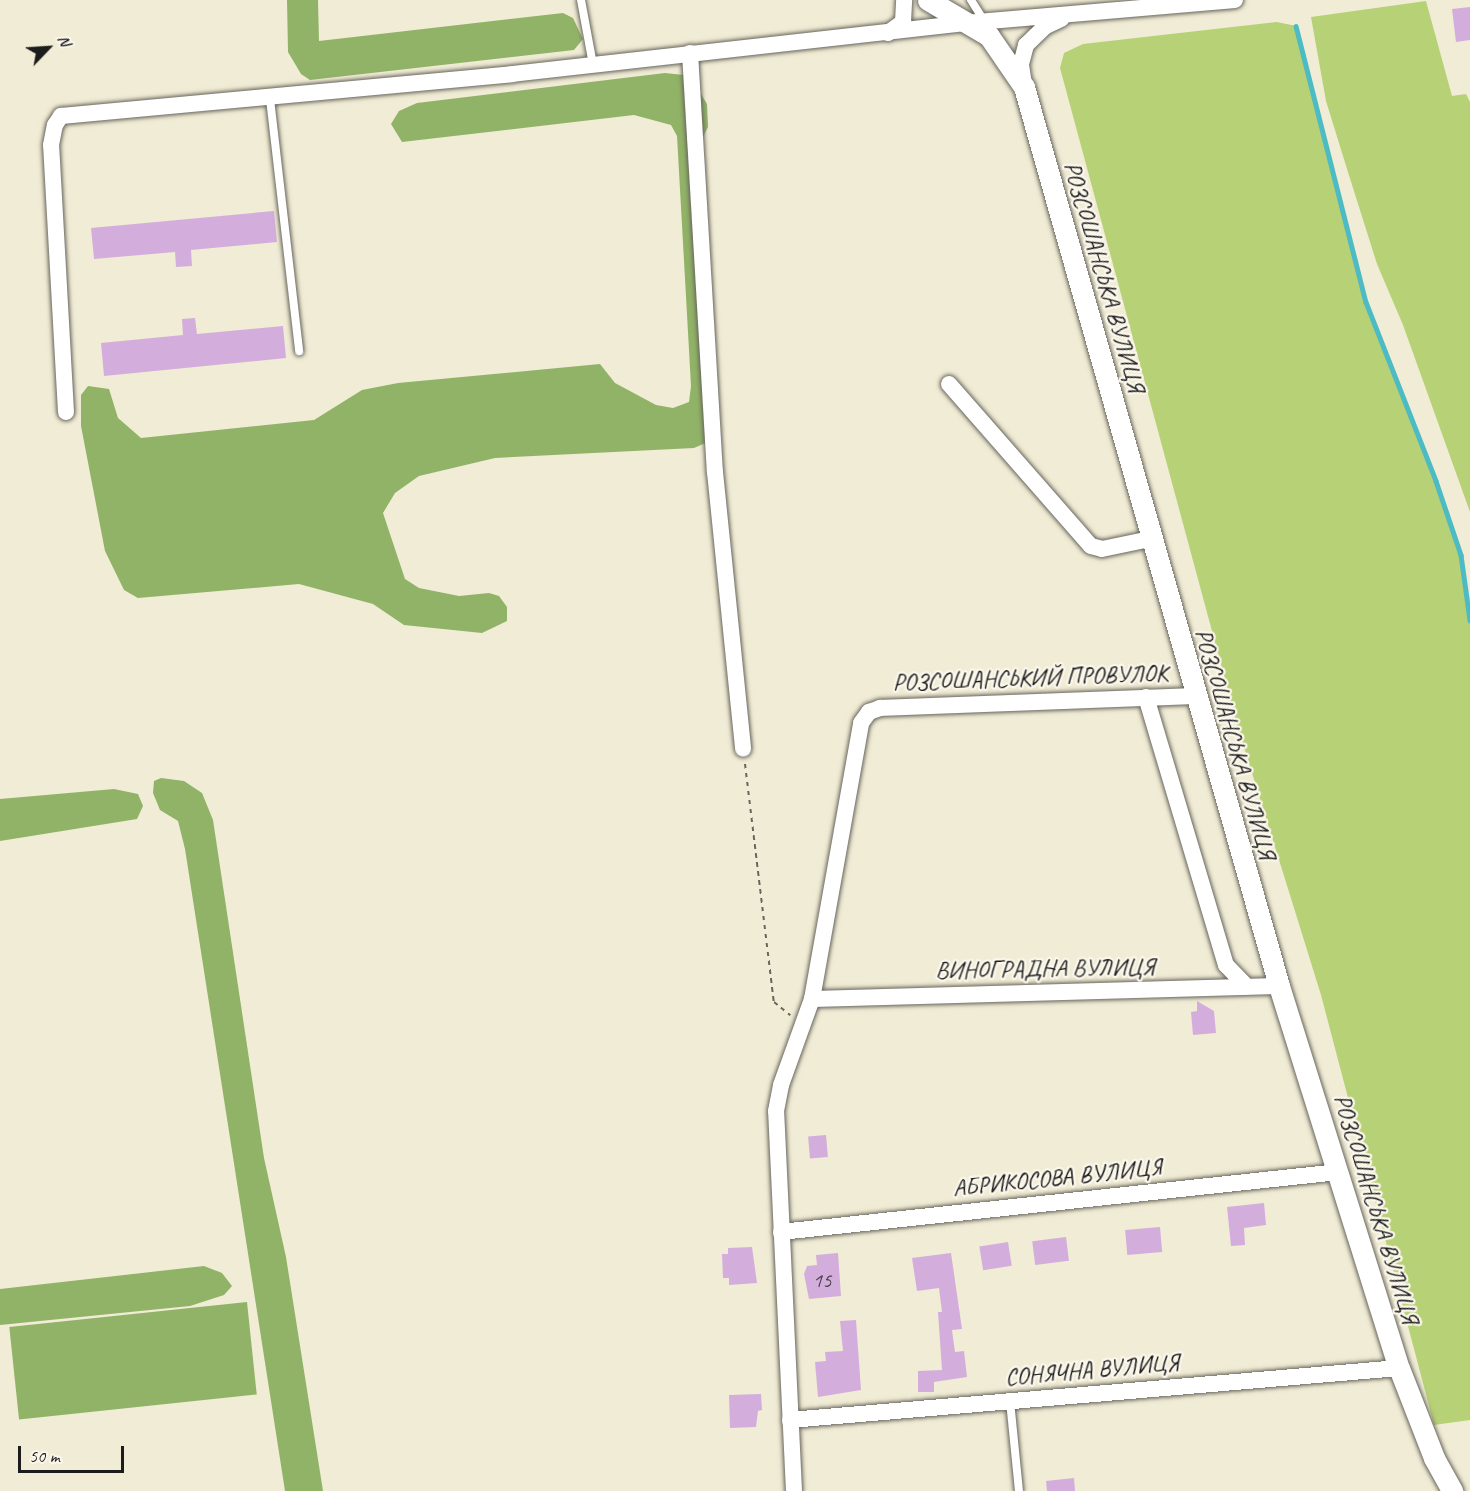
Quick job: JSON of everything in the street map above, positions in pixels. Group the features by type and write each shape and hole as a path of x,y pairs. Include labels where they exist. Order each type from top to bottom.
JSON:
{"street":[{"path":"885,35 903,22 904,0"},
{"name":"РОЗСОШАНСЬКА ВУЛИЦЯ","path":"928,0 980,27 1006,56 1024,87 1194,696 1279,986 1399,1368 1434,1458 1452,1491"},
{"path":"66,412 51,145 55,125 61,116 73,112 270,99 690,53 980,27 1187,2 1235,0"},
{"path":"1024,87 1021,64 1026,45 1046,26 1073,14"},
{"path":"690,53 715,472 743,749"},
{"path":"949,384 1091,546 1102,549 1150,539"},
{"name":"РОЗСОШАНСЬКИЙ ПРОВУЛОК","path":"812,999 861,723 868,712 880,708 1194,696"},
{"path":"1146,697 1226,965 1247,987"},
{"name":"ВИНОГРАДНА ВУЛИЦЯ","path":"812,999 1279,986"},
{"path":"794,1491 776,1112 781,1085 812,999"},
{"name":"АБРИКОСОВА ВУЛИЦЯ","path":"781,1232 1339,1172"},
{"name":"СОНЯЧНА ВУЛИЦЯ","path":"790,1420 1399,1368"}],"lane":[{"path":"581,0 593,65"},
{"path":"971,0 980,27"},
{"path":"270,99 298,351"},
{"path":"1010,1401 1019,1491"}],"path":[{"path":"743,749 774,1002 791,1017 812,999"}],"green space":[{"path":"287,0 318,0 319,41 563,13 573,18 583,39 574,50 310,80 301,74 288,52"},
{"path":"1426,1 1452,96 1466,94 1470,102 1470,512 1403,325 1377,264 1326,101 1311,17"},
{"path":"1277,22 1296,26 1366,302 1436,481 1461,555 1470,620 1470,1420 1434,1425 1321,995 1239,731 1060,68 1064,53 1083,44"},
{"path":"665,73 684,75 694,82 707,104 708,127 701,141 710,441 694,448 495,458 419,476 395,493 383,513 405,579 419,588 459,596 489,593 499,596 507,607 507,621 482,633 404,625 373,604 299,584 138,598 124,590 105,551 81,426 81,395 88,386 109,389 118,418 141,438 314,420 362,390 398,383 600,364 615,383 656,405 673,408 689,402 691,386 677,136 671,125 634,115 402,142 391,124 399,111 417,103"},
{"path":"161,778 184,781 202,793 213,820 264,1158 286,1257 323,1491 285,1491 185,849 178,821 160,810 153,793 154,781"},
{"path":"114,789 138,794 143,806 137,819 0,841 0,799"},
{"path":"204,1266 222,1273 232,1286 224,1295 190,1306 0,1325 0,1289"},
{"path":"247,1302 257,1394 19,1419 9,1327"}],"building":[{"path":"1470,7 1470,40 1456,42 1452,9"},
{"path":"274,211 277,242 191,250 192,266 176,267 175,252 94,259 91,228"},
{"path":"195,318 197,334 283,326 286,358 104,376 101,343 183,335 182,319"},
{"path":"1197,1001 1214,1011 1216,1033 1193,1035 1191,1012 1197,1011"},
{"path":"826,1135 828,1157 810,1158 808,1137"},
{"path":"1264,1203 1266,1225 1244,1228 1245,1245 1231,1246 1227,1207"},
{"path":"1160,1227 1162,1252 1127,1255 1125,1230"},
{"path":"1066,1237 1069,1261 1035,1265 1032,1241"},
{"path":"1008,1242 1012,1266 983,1270 979,1247"},
{"path":"752,1247 757,1283 729,1285 729,1278 723,1278 722,1254 728,1254 728,1248"},
{"path":"838,1253 841,1296 809,1299 804,1274 807,1266 817,1265 816,1255"},
{"path":"951,1253 962,1329 952,1330 955,1352 964,1351 967,1377 934,1382 934,1392 918,1392 918,1371 942,1370 938,1312 942,1312 939,1288 917,1291 912,1258"},
{"path":"856,1320 861,1390 818,1397 815,1362 826,1361 825,1352 843,1351 840,1321"},
{"path":"761,1394 762,1410 758,1411 756,1427 730,1428 729,1395"},
{"path":"1074,1478 1075,1491 1047,1491 1046,1481"}],"waterway":[{"path":"1296,26 1366,302 1436,481 1461,555 1470,620"}]}
